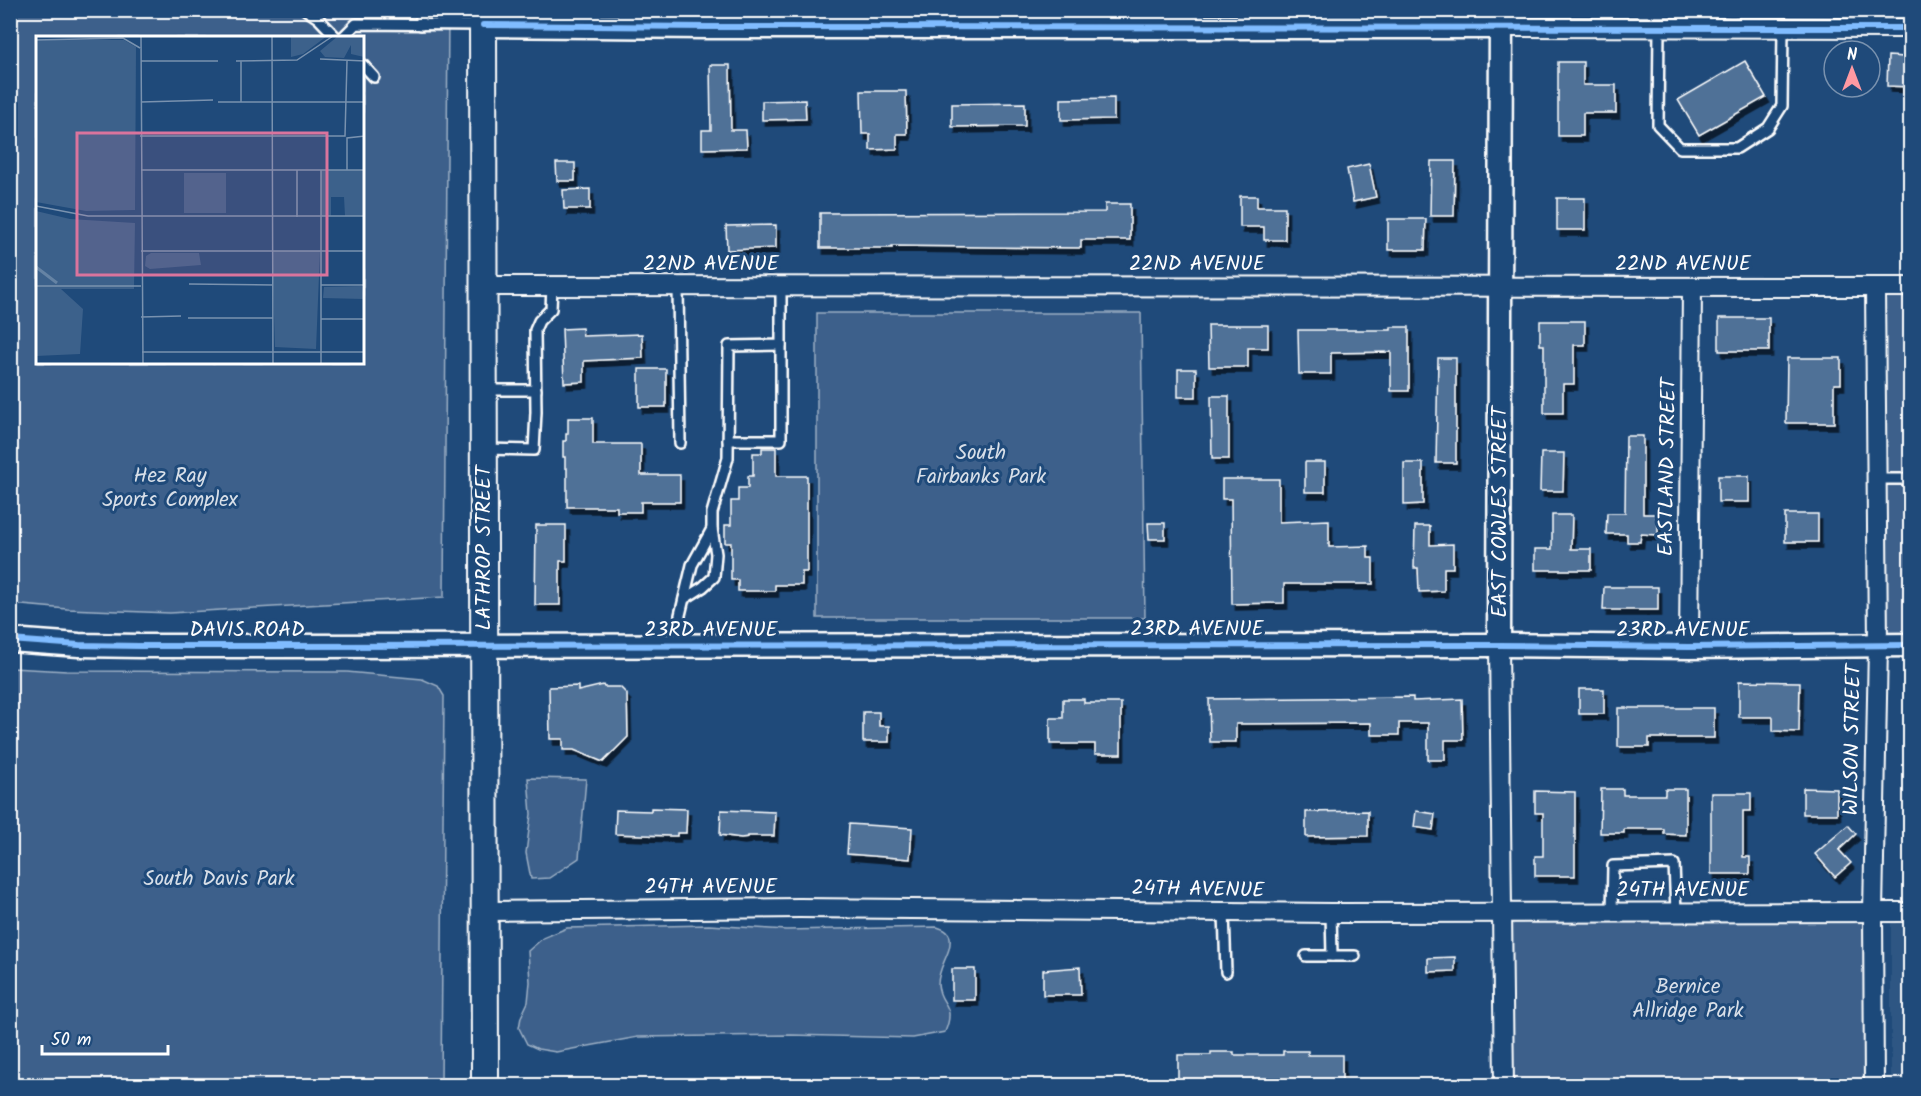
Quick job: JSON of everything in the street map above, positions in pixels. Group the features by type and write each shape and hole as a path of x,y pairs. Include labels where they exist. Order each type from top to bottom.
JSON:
{"main road":[{"name":"LATHROP STREET","path":"483,18 485,1086"}],"street":[{"path":"483,18 1501,19 1659,28 1911,28"},
{"name":"EAST COWLES STREET","path":"1501,19 1499,645 1504,1086"},
{"name":"22ND AVENUE","path":"484,286 1911,287"},
{"name":"EASTLAND STREET","path":"1689,647 1692,287"},
{"name":"WILSON STREET","path":"1874,1086 1873,912 1878,645 1875,287"},
{"name":"DAVIS ROAD","path":"10,640 139,646 484,645"},
{"name":"23RD AVENUE","path":"484,645 679,647 1911,645"},
{"name":"24TH AVENUE","path":"485,911 811,908 1331,913 1911,912"}],"lane":[{"path":"306,10 318,18 335,36"},
{"path":"421,10 421,25"},
{"path":"344,36 356,24 421,25 483,18"},
{"path":"1659,28 1658,125 1680,148 1737,148 1768,128 1782,106 1783,29"},
{"path":"364,66 374,77"},
{"path":"484,449 534,450 535,330 539,321 551,309 552,286"},
{"path":"678,286 680,443"},
{"path":"728,440 781,440 781,286"},
{"path":"684,599 714,577 716,554 712,513 728,458 729,346 781,345"},
{"path":"484,390 536,390"},
{"path":"1876,479 1911,478"},
{"path":"679,647 680,615 692,565 712,529"},
{"path":"1612,912 1613,866 1674,864 1676,912"},
{"path":"1224,912 1226,972"},
{"path":"1331,913 1332,956"},
{"path":"1306,956 1355,956"}],"shaded area":[{"path":"1891,921 1910,921 1910,1085 1891,1085"}],"green space":[{"name":"Hez Ray Sports Complex","path":"10,11 448,11 444,597 170,613 67,609 11,604"},
{"path":"1875,287 1910,287 1910,645 1878,645"},
{"name":"South Fairbanks Park","path":"817,313 1141,313 1145,618 817,618"},
{"name":"South Davis Park","path":"11,668 67,671 347,672 422,679 438,686 444,696 441,1085 11,1085"},
{"path":"528,778 586,779 579,858 549,878 531,879 526,853 531,814"},
{"name":"Bernice Allridge Park","path":"1873,912 1874,1085 1504,1085 1503,913"},
{"path":"709,925 786,930 937,927 950,938 949,949 940,971 938,984 949,1015 945,1032 913,1038 791,1035 638,1037 556,1052 538,1049 527,1044 519,1028 528,1002 530,982 528,951 543,938 567,928"}],"building":[{"path":"1888,56 1905,57 1904,69 1911,69 1911,87 1887,86"},
{"path":"1745,61 1766,97 1699,135 1678,100"},
{"path":"1558,62 1583,62 1583,85 1616,85 1616,113 1583,113 1583,136 1558,136"},
{"path":"710,65 730,65 731,130 746,130 747,148 702,149 702,130 711,130"},
{"path":"861,91 906,91 907,134 897,134 897,149 870,150 870,134 862,134"},
{"path":"1114,98 1114,119 1061,120 1061,99"},
{"path":"805,100 806,119 762,120 762,101"},
{"path":"1025,103 1025,126 952,127 952,104"},
{"path":"1431,161 1455,161 1454,216 1430,216"},
{"path":"556,163 575,163 575,181 557,181"},
{"path":"1369,164 1376,197 1353,202 1347,169"},
{"path":"590,189 590,209 564,209 563,190"},
{"path":"1240,196 1257,196 1257,207 1285,207 1285,240 1264,240 1264,227 1240,227"},
{"path":"1557,198 1585,198 1585,230 1557,230"},
{"path":"1105,204 1130,204 1130,240 1081,240 1081,248 892,246 892,248 820,248 820,213 1105,212"},
{"path":"1388,219 1426,219 1425,250 1388,250"},
{"path":"776,225 776,248 727,250 726,226"},
{"path":"1719,318 1769,318 1769,351 1719,351"},
{"path":"1540,321 1585,321 1585,345 1574,345 1574,384 1563,384 1563,413 1544,413 1544,345 1540,345"},
{"path":"1208,325 1268,325 1268,348 1248,348 1248,367 1209,367"},
{"path":"1391,327 1409,327 1409,391 1391,391 1391,352 1331,353 1331,374 1299,374 1298,330 1391,330"},
{"path":"582,328 583,336 642,334 643,358 584,361 584,382 564,383 562,329"},
{"path":"1438,358 1456,358 1456,463 1436,463"},
{"path":"1787,358 1841,358 1841,384 1834,384 1834,423 1786,423"},
{"path":"639,369 666,369 666,407 639,407"},
{"path":"1178,369 1196,369 1196,397 1178,397"},
{"path":"1211,396 1229,396 1229,459 1212,459"},
{"path":"568,418 593,418 593,444 641,444 641,475 680,475 680,502 641,502 641,512 617,512 617,507 567,507 567,468 565,468 565,457 563,457 563,441 566,441 566,434 568,434"},
{"path":"1626,436 1643,436 1643,514 1658,514 1658,535 1641,534 1640,542 1627,542 1627,534 1606,534 1607,513 1625,513"},
{"path":"762,448 776,448 776,476 807,476 807,572 802,572 802,585 775,585 775,591 738,591 738,580 731,580 731,543 725,543 725,525 731,525 731,501 738,501 738,488 748,488 748,476 753,476 753,453 762,453"},
{"path":"1541,453 1564,453 1563,491 1540,491"},
{"path":"1305,462 1325,462 1325,492 1305,492"},
{"path":"1404,463 1423,463 1423,504 1404,505"},
{"path":"1718,476 1749,476 1749,502 1718,502"},
{"path":"1222,479 1279,479 1279,522 1329,520 1329,547 1368,546 1368,558 1373,558 1373,584 1284,584 1284,603 1232,604 1231,499 1222,499"},
{"path":"1785,514 1818,514 1818,542 1785,542"},
{"path":"1552,515 1572,515 1571,549 1591,549 1591,570 1535,570 1535,549 1552,549"},
{"path":"1148,523 1165,523 1165,539 1149,539"},
{"path":"536,525 566,525 566,561 560,561 560,605 535,605"},
{"path":"1415,526 1430,526 1430,545 1453,544 1453,568 1444,568 1444,591 1419,592 1418,568 1414,568"},
{"path":"1604,587 1658,587 1658,610 1603,610"},
{"path":"1739,681 1800,682 1799,732 1773,731 1773,717 1739,717"},
{"path":"603,685 604,687 620,687 627,694 628,737 603,762 574,750 563,750 563,739 550,739 549,687 578,686 578,691"},
{"path":"1579,689 1604,689 1604,714 1579,714"},
{"path":"1413,697 1413,701 1462,699 1463,740 1445,740 1445,760 1428,760 1428,723 1399,723 1399,735 1371,735 1371,723 1236,724 1236,742 1210,742 1209,699"},
{"path":"1063,699 1084,699 1084,703 1121,703 1121,754 1095,754 1095,744 1050,744 1050,718 1063,718"},
{"path":"1618,708 1714,708 1714,738 1649,738 1649,747 1618,747"},
{"path":"863,712 879,712 879,726 889,726 889,742 863,742"},
{"path":"1803,788 1837,789 1837,814 1803,814"},
{"path":"1601,789 1623,789 1623,795 1665,795 1665,789 1686,789 1686,835 1664,834 1664,829 1624,829 1624,833 1600,833"},
{"path":"1535,791 1575,792 1575,876 1535,876 1535,856 1543,856 1543,813 1535,813"},
{"path":"1711,793 1751,793 1751,811 1743,811 1743,857 1750,857 1750,874 1711,874"},
{"path":"651,808 687,809 686,833 677,833 677,836 615,834 616,810 651,811"},
{"path":"721,810 775,812 774,836 741,838 720,835"},
{"path":"1368,811 1368,836 1306,837 1306,812"},
{"path":"1416,811 1435,814 1433,830 1414,827"},
{"path":"849,824 912,828 910,859 847,854"},
{"path":"1848,825 1856,834 1839,850 1851,863 1835,877 1815,854"},
{"path":"1455,957 1455,971 1428,972 1428,958"},
{"path":"1080,967 1081,995 1043,995 1043,970"},
{"path":"952,969 975,969 975,1000 952,1000"},
{"path":"1283,1051 1308,1051 1308,1055 1342,1055 1342,1086 1178,1086 1178,1055 1234,1052 1234,1055 1283,1055"}],"cycle path":[{"path":"483,25 1910,28"},
{"path":"10,640 139,646 1499,645 1689,647 1910,645"}]}
